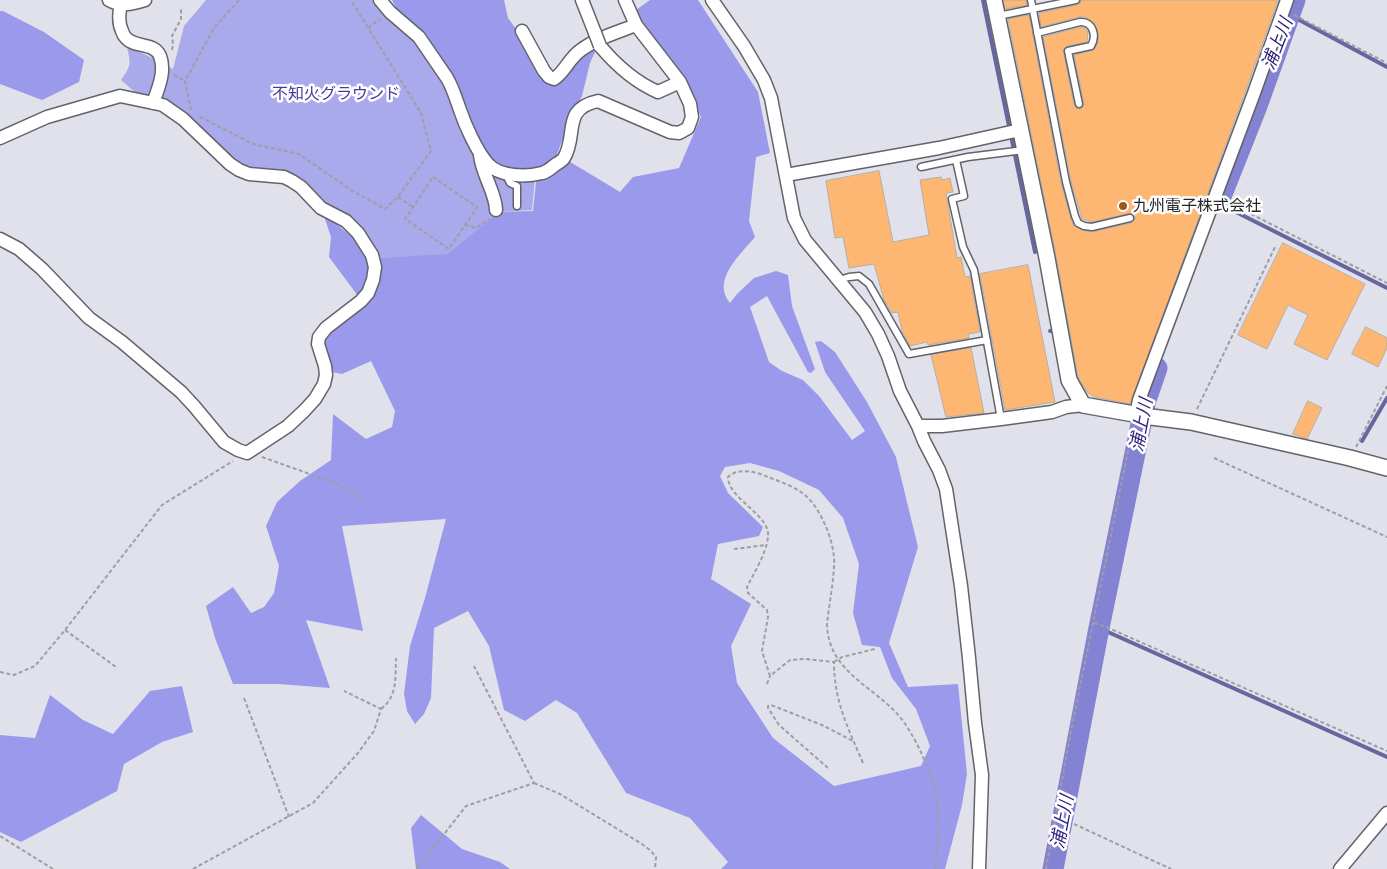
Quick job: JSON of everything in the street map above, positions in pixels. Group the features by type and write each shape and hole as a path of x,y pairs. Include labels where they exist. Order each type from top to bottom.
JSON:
{"street":[{"path":"109,0 116,4 126,5 145,0"},
{"path":"380,0 390,12 420,37 450,83 462,116 480,153 489,165 505,174 523,176 544,173 563,159 569,146 572,124 577,112 588,103 598,101 670,132 679,133 688,128 692,117 690,104 680,82 636,26 625,0"},
{"path":"582,0 600,46 611,60 625,72 658,92 680,82"},
{"path":"712,0 744,46 764,80 771,98 792,208 799,229 805,240 864,312 878,334 900,390 939,470 946,489 961,586 982,775 979,869"},
{"path":"994,0 1013,131 1022,150 1047,258 1069,380 1083,405"},
{"path":"1142,416 1139,400 1287,0"},
{"path":"121,4 118,18 126,38 152,48 159,54 162,64 161,74 153,103"},
{"path":"522,31 544,71 549,77 554,79 559,76 570,60 581,49 636,26"},
{"path":"0,138 47,117 120,96 163,105 183,119 230,164 239,170 249,174 284,177 292,180 321,208 346,221 362,238 372,256 375,267 368,293 361,301 326,328 319,337 318,344 326,376 320,392 288,426 246,453 224,442 181,392 122,342 89,318 19,249 0,239"},
{"path":"786,175 939,148 1013,131"},
{"path":"480,153 486,178 496,203 496,210"},
{"path":"918,426 942,426 1001,419 1052,412 1066,407 1083,405 1142,416 1191,422 1387,468"},
{"path":"1340,869 1387,813"}],"lane":[{"path":"1031,0 1074,216 1084,226 1092,227 1130,218"},
{"path":"997,17 1076,0"},
{"path":"1037,33 1080,22 1090,24 1094,40 1091,46 1068,51 1079,104"},
{"path":"921,167 1022,150"},
{"path":"956,160 964,196 952,199 962,247 974,270 1001,419"},
{"path":"505,174 510,183 517,186 517,206"},
{"path":"839,280 859,276 869,284 909,354 986,340"}],"path":[{"path":"191,112 185,81 214,28 239,0"},
{"path":"200,117 253,144 299,154 348,188 385,209 398,197 431,150 422,113 351,0"},
{"path":"172,36 181,19 181,9"},
{"path":"1295,15 1387,63"},
{"path":"368,28 381,18"},
{"path":"433,177 477,208 465,225 449,249 405,219 433,177"},
{"path":"398,197 413,207"},
{"path":"465,225 476,228 485,222 496,210"},
{"path":"1251,214 1387,283"},
{"path":"1191,422 1274,247"},
{"path":"1350,458 1387,386"},
{"path":"1046,869 1071,731 1142,416"},
{"path":"0,672 14,675 35,666 162,505 246,453 338,484 362,498"},
{"path":"1214,458 1387,538"},
{"path":"770,676 762,651 768,617 767,610 748,593 747,587 766,545 768,538 767,529 760,517 737,496 728,481 730,474 744,471 765,475 805,495 813,503 825,527 834,551 827,634 839,659 854,678 899,716 908,728 928,768 937,805 935,869"},
{"path":"734,549 766,545"},
{"path":"1095,624 1104,626 1387,751"},
{"path":"65,630 116,667"},
{"path":"767,684 770,676 790,660 805,659 834,662 842,657 875,649"},
{"path":"193,869 314,803 358,753 374,731 381,709 388,704 394,692 396,658"},
{"path":"834,662 834,677 840,710 863,762"},
{"path":"474,666 534,783 560,794 642,844 656,857 655,869"},
{"path":"344,691 381,709"},
{"path":"244,698 289,817"},
{"path":"828,768 779,725 768,706 771,705 822,724 853,741"},
{"path":"417,869 466,806 534,783"},
{"path":"1074,824 1171,869"},
{"path":"0,836 53,869"}],"green space":[{"name":"不知火グラウンド","path":"206,0 376,0 412,36 444,83 463,133 535,178 532,210 499,212 448,255 378,258 302,182 252,172 235,164 137,94 121,80 129,65 127,47 173,69 184,26"}],"shaded area":[{"path":"392,0 504,0 508,18 532,60 551,84 587,50 596,50 590,63 582,96 573,112 557,154 620,192 633,177 679,168 701,117 683,76 633,12 650,0 698,0 758,92 770,153 756,157 749,221 755,237 730,268 724,286 725,294 730,303 754,278 776,271 788,275 792,306 815,369 811,373 808,372 767,296 750,307 769,362 782,371 803,380 819,396 852,440 865,431 825,372 815,342 821,341 835,352 867,402 896,457 918,547 889,643 908,687 958,684 967,774 962,805 945,869 721,869 728,862 690,818 626,793 577,713 556,700 525,721 504,710 489,646 468,611 434,628 431,698 424,714 415,724 407,711 404,694 410,646 446,519 342,526 363,631 306,620 330,688 279,684 233,684 215,638 206,606 233,587 251,613 264,607 274,593 279,566 266,526 277,502 300,481 331,460 333,414 366,439 392,427 395,411 371,361 342,374 332,372 324,337 362,304 329,257 331,237 323,213 378,258 448,254 499,212 533,211 536,182 535,172 523,174 493,163 482,146 462,100 459,86 426,34 397,10","holes":["750,463 779,471 819,490 843,518 859,564 853,613 862,645 880,647 892,678 916,709 930,746 921,766 834,786 773,738 737,683 731,646 751,604 711,579 718,544 759,536 763,527 728,493 720,476 725,467"]},
{"path":"0,11 44,32 84,60 79,82 42,100 0,84"},
{"path":"182,686 193,732 162,742 124,764 117,791 21,842 0,832 0,735 35,738 50,695 83,720 113,734 150,691"},
{"path":"421,815 462,849 500,862 510,869 416,869 411,828"}],"building":[{"path":"1004,0 1026,0 1027,5 1005,9"},
{"name":"九州電子株式会社","path":"1081,0 1278,0 1130,404 1094,397 1087,392 1078,377 1056,256 1008,19 1029,15 1061,183 1073,225 1082,230 1092,232 1131,223 1135,217 1131,213 1092,222 1082,219 1071,181 1043,37 1080,27 1085,28 1088,32 1087,42 1067,46 1063,50 1074,105 1080,109 1084,103 1074,55 1094,50 1098,43 1098,33 1094,23 1085,17 1041,27 1039,13 1077,5"},
{"path":"879,171 893,242 929,235 920,180 941,177 942,180 950,178 953,192 946,193 957,258 961,257 965,277 970,276 980,332 968,334 969,338 928,345 927,342 910,346 902,331 898,312 892,313 884,300 874,264 849,268 843,237 835,238 826,181"},
{"path":"1283,243 1365,284 1327,360 1294,344 1308,315 1288,305 1267,349 1238,335"},
{"path":"1028,265 1055,402 1005,410 980,274"},
{"path":"1366,327 1387,338 1387,348 1378,367 1352,354"},
{"path":"971,348 984,413 946,417 931,355"},
{"path":"1308,401 1322,408 1307,439 1293,434"}],"waterway":[{"path":"983,0 1035,252"},
{"name":"浦上川","path":"1220,199 1257,106 1295,0"},
{"path":"1290,15 1387,67"},
{"path":"1226,207 1387,288"},
{"name":"浦上川","path":"1053,869 1099,628 1146,400 1157,368"},
{"path":"1362,441 1387,398"},
{"path":"1099,628 1387,757"}],"place":[{"name":"九州電子株式会社","path":"1123,206"}]}
